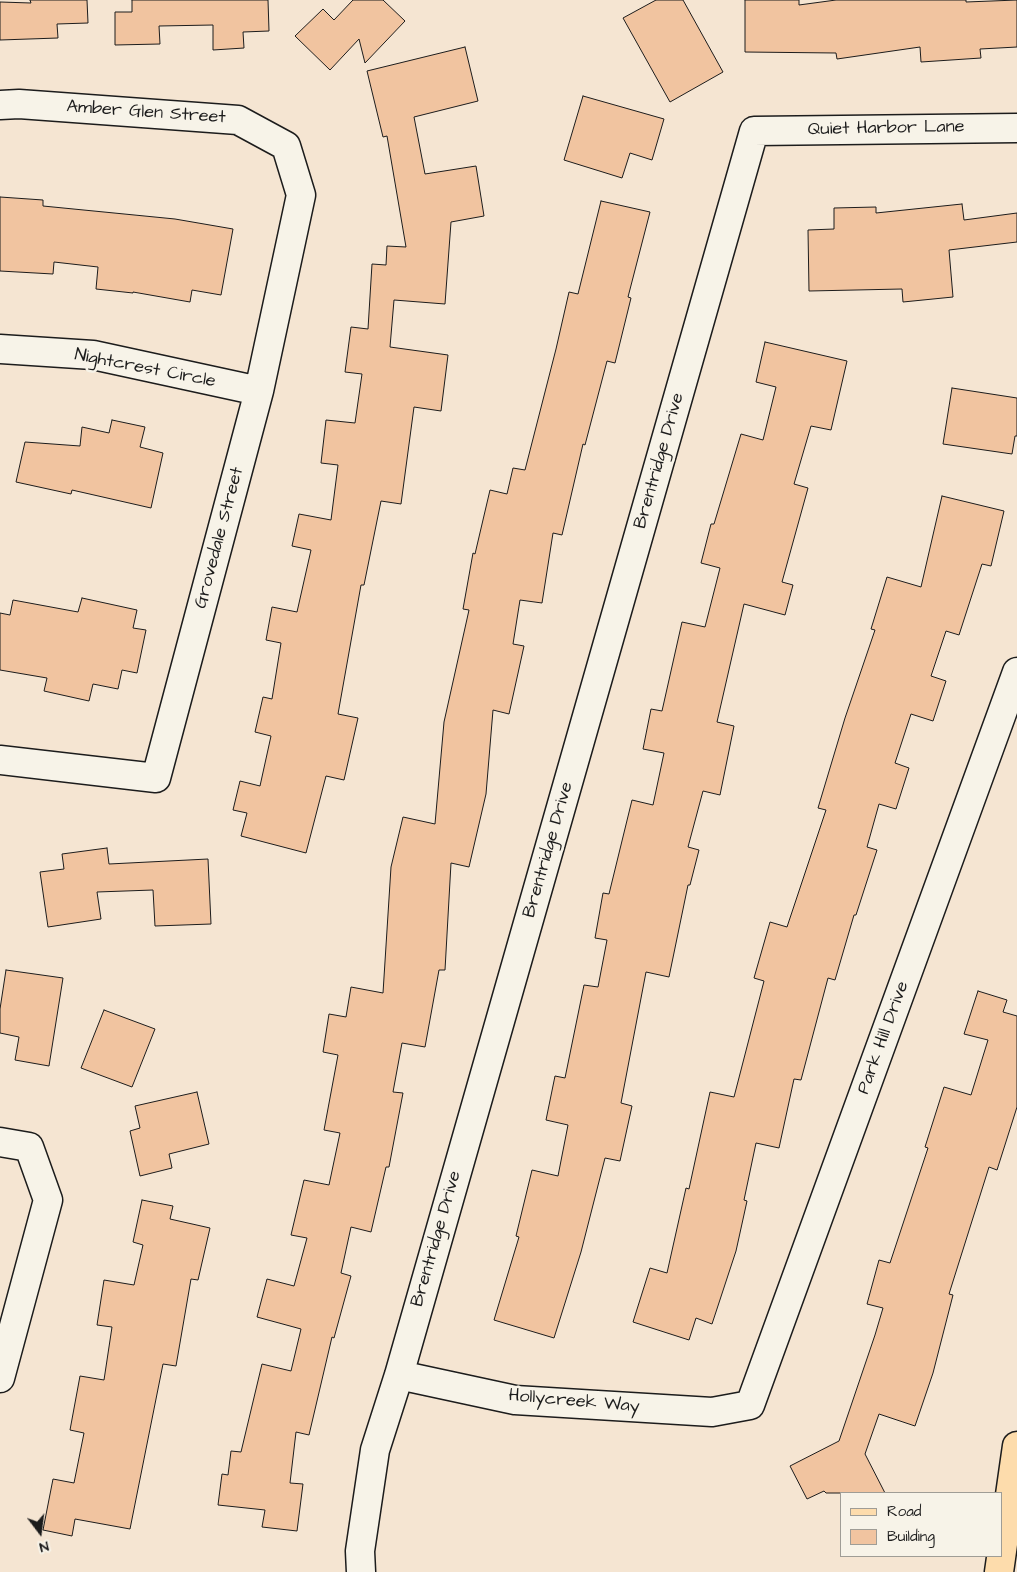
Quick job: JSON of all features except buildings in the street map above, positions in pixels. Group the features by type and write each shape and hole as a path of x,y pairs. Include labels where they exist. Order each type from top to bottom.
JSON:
{"main road":[{"path":"1002,1551 1017,1446"},
{"path":"999,1572 1001,1557"}],"street":[{"name":"Amber Glen Street","path":"0,105 29,105 238,120 286,146"},
{"name":"Quiet Harbor Lane","path":"754,131 1017,128"},
{"name":"Brentridge Drive","path":"361,1572 360,1551 374,1450 399,1375 754,131"},
{"name":"Grovedale Street","path":"0,760 156,778 259,391 301,195 286,146"},
{"name":"Nightcrest Circle","path":"0,349 92,355 259,391"},
{"name":"Park Hill Drive","path":"750,1405 1017,672"},
{"path":"0,1142 29,1147 48,1200 0,1378"},
{"name":"Hollycreek Way","path":"399,1375 515,1400 712,1412 750,1405"}]}
